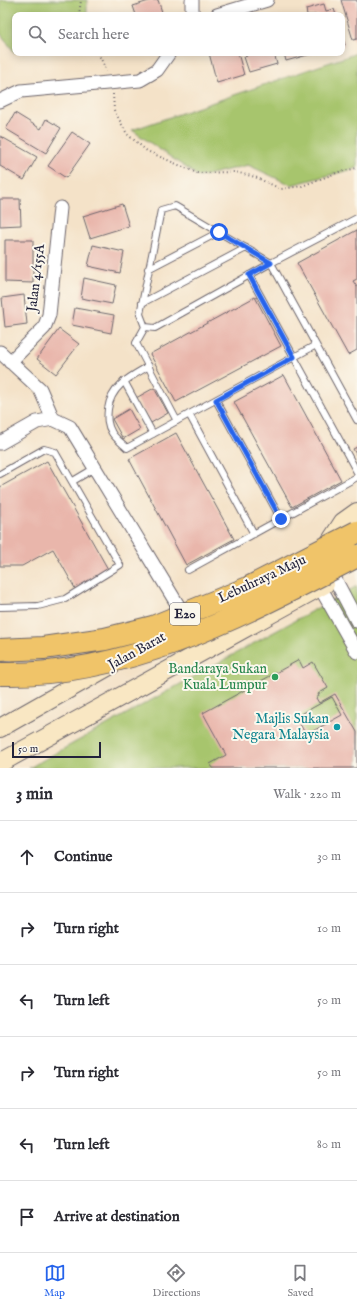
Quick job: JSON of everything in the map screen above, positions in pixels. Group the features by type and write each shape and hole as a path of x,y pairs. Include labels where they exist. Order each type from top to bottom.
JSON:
{"highway":[{"name":"Lebuhraya Maju","path":"0,650 43,648 105,639 153,626 248,588 357,532"},
{"name":"Lebuhraya Maju","path":"0,674 32,673 68,668 100,663 150,651 231,620 357,556"}],"main road":[{"path":"316,556 343,522 357,512"},
{"name":"Jalan Barat","path":"0,728 188,622 316,556 357,527"},
{"path":"0,763 205,650 332,585 357,567"}],"street":[{"path":"192,0 192,12"},
{"path":"227,12 267,0"},
{"path":"0,101 21,91 140,80 157,70 167,56"},
{"name":"Jalan 4/155A","path":"10,362 44,328 50,315 60,208"},
{"path":"0,352 40,389 53,419"},
{"path":"0,443 37,422 53,419 70,427 205,650"},
{"path":"332,585 357,621"},
{"path":"332,585 357,652"}],"lane":[{"path":"145,327 140,314 161,210 175,206 271,263 357,420"},
{"path":"145,327 155,328 271,263 357,218"},
{"path":"148,269 219,232"},
{"path":"142,303 246,248"},
{"path":"249,275 357,472"},
{"path":"145,327 136,343 177,421"},
{"path":"148,366 124,381 115,390 109,402 106,420 112,434 127,448 316,345"},
{"path":"124,381 153,434"},
{"path":"216,400 281,519"},
{"path":"189,414 254,534"},
{"path":"0,474 44,449 55,452 120,564 65,599 38,606 0,607"},
{"path":"73,481 95,468"},
{"path":"188,570 357,477"},
{"path":"316,556 332,585"},
{"path":"316,556 332,585"}],"path":[{"path":"79,12 81,0"},
{"path":"99,56 112,83 114,110 127,134 147,151 197,173 235,172 256,177 281,189 302,186 357,168"}],"green space":[{"path":"0,0 87,0 87,12 12,12 12,49 0,33"},
{"path":"357,53 357,168 291,185 248,165 199,177 132,130"},
{"name":"Bandaraya Sukan Kuala Lumpur","path":"357,586 357,768 29,768"}],"building":[{"path":"152,0 158,0 162,12 135,12 133,6"},
{"path":"341,0 357,0 357,39 353,40"},
{"path":"324,4 326,11 334,9 335,12 306,12 306,9"},
{"path":"210,56 239,56 244,75 217,83"},
{"path":"275,56 277,64 249,72 244,57"},
{"path":"285,56 304,56 286,61"},
{"path":"15,113 41,129 46,119 61,128 46,153 6,129"},
{"path":"72,132 90,144 66,178 48,166"},
{"path":"0,136 37,157 24,180 0,166"},
{"path":"0,199 20,199 21,225 0,226"},
{"path":"122,204 129,226 90,238 83,216"},
{"path":"357,230 357,279 353,281 357,287 357,350 348,355 297,263"},
{"path":"5,240 33,240 33,283 5,282"},
{"path":"93,245 124,252 120,273 88,266"},
{"path":"84,278 116,285 112,304 81,298"},
{"path":"24,295 27,324 5,327 2,298"},
{"path":"255,297 281,346 176,402 150,354"},
{"path":"75,308 114,315 111,333 72,325"},
{"path":"59,329 79,344 56,374 37,359"},
{"path":"284,375 341,480 292,507 234,402"},
{"path":"154,388 168,413 151,423 136,398"},
{"path":"129,409 140,429 123,439 112,419"},
{"path":"176,433 234,539 186,565 129,459"},
{"path":"357,447 357,456 353,449"},
{"path":"47,461 109,571 76,590 53,549 22,566 0,566 0,487"},
{"path":"299,660 303,668 313,662 328,688 318,694 319,696 316,698 319,703 335,694 357,732 357,768 213,768 210,764 226,755 203,713","holes":["332,697 342,715 306,735 296,717"]}],"place":[{"name":"Bandaraya Sukan Kuala Lumpur","path":"275,677"},
{"name":"Majlis Sukan Negara Malaysia","path":"337,727"}],"route":[{"path":"219,232 271,263 249,275 294,357 216,400 281,519"}]}
